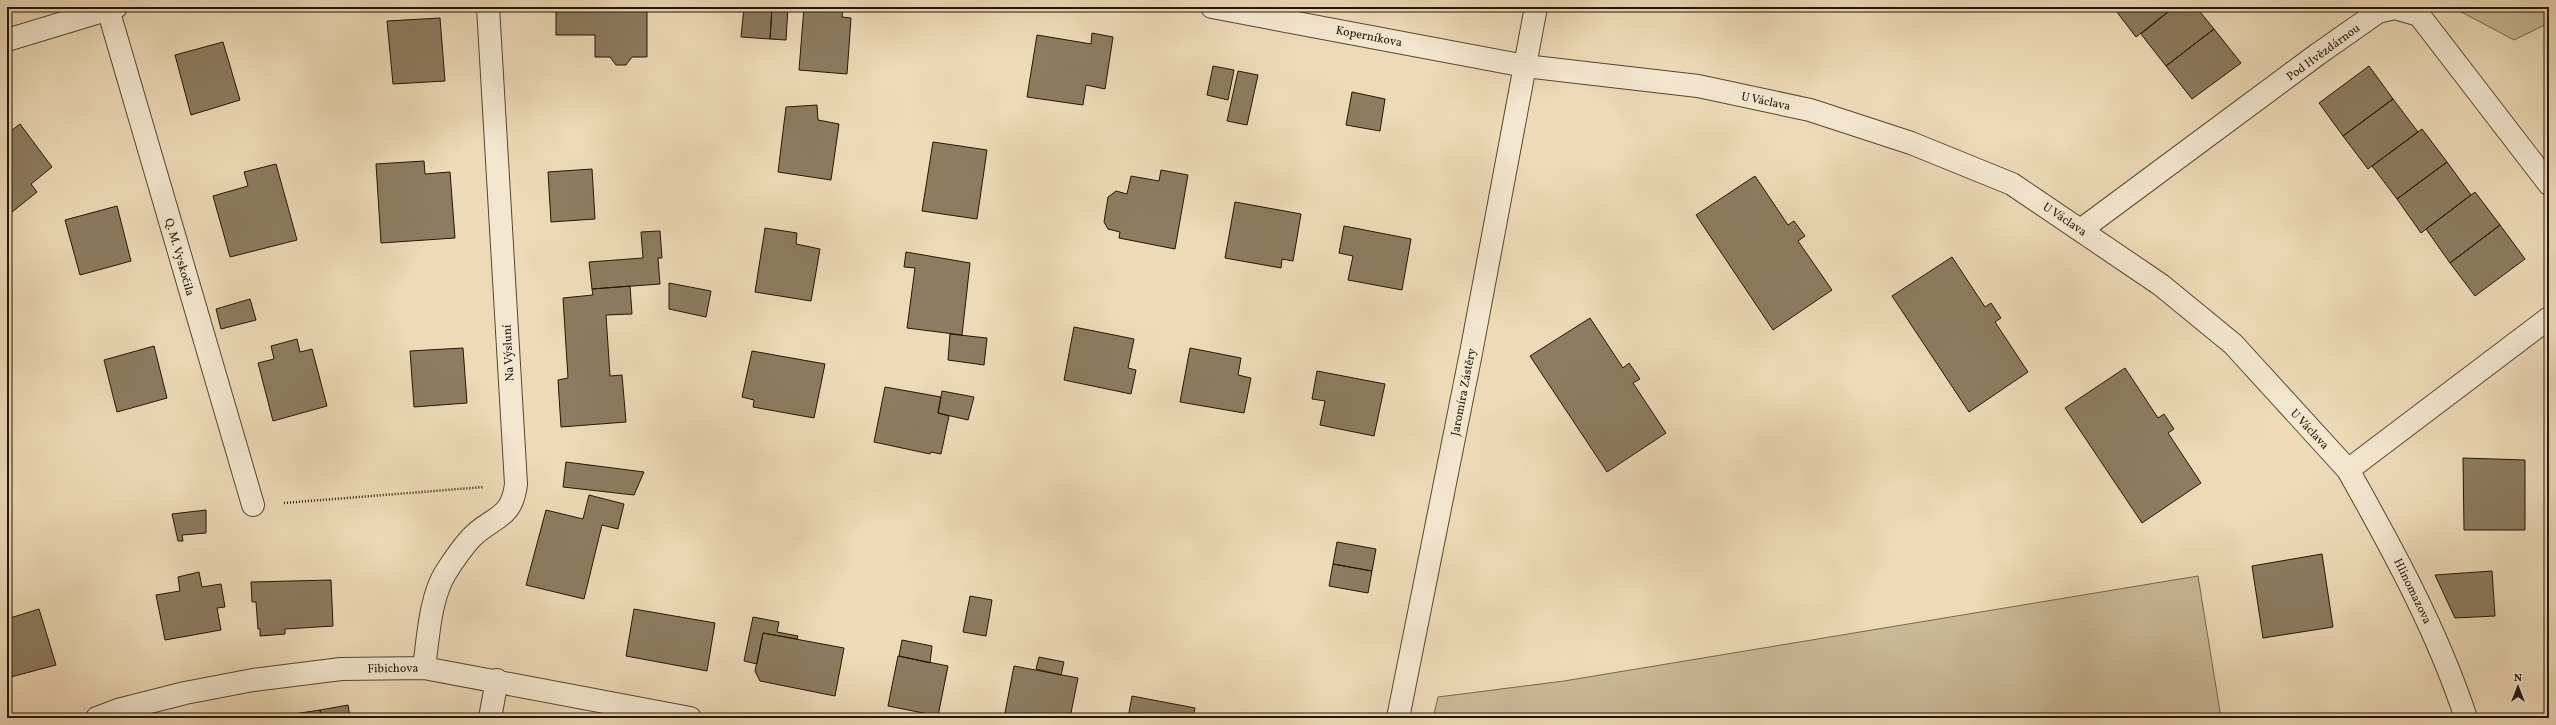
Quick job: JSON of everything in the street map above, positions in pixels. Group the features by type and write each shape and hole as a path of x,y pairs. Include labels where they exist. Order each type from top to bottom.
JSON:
{"street":[{"name":"Na Výsluní","path":"424,668 430,616 445,574 472,537 506,514 515,499 516,484 488,7"},
{"name":"Koperníkova","path":"1212,7 1525,66"},
{"path":"1525,66 1536,7"},
{"path":"7,40 112,8"},
{"name":"Q. M. Vyskočila","path":"112,8 253,506"},
{"name":"Pod Hvězdárnou","path":"2082,229 2318,54 2378,12 2394,8 2419,15 2549,184"},
{"name":"U Václava","path":"1525,66 1698,86 1810,110 1910,143 2012,184 2082,229 2161,285 2233,344 2348,470"},
{"name":"Jaromíra Zástěry","path":"1398,718 1471,353 1525,66"},
{"path":"2348,470 2545,324"},
{"name":"Hlinomazova","path":"2348,470 2409,579 2455,683 2466,718"},
{"name":"Fibichova","path":"97,718 118,710 178,694 253,680 341,670 424,668 497,680 690,718"},
{"path":"490,718 497,680"}],"path":[{"path":"253,506 516,484"}],"shaded area":[{"path":"2452,7 2549,7 2549,23 2514,40"},
{"path":"2198,576 2221,718 1433,718 1438,697 1564,681"}],"building":[{"path":"556,7 647,7 647,57 632,57 626,65 616,65 610,57 595,57 595,35 556,35"},
{"path":"744,7 772,7 770,39 741,37"},
{"path":"772,7 788,7 786,40 770,39"},
{"path":"804,7 843,7 842,17 851,18 847,74 799,70"},
{"path":"2113,7 2174,7 2136,37"},
{"path":"2174,7 2196,7 2214,29 2166,66 2141,34"},
{"path":"440,18 445,81 393,84 387,21"},
{"path":"2214,29 2241,63 2192,99 2166,66"},
{"path":"1092,33 1113,37 1105,89 1086,85 1083,105 1027,97 1037,35 1091,44"},
{"path":"223,42 240,100 191,115 175,55"},
{"path":"1213,66 1234,70 1228,100 1207,95"},
{"path":"2369,66 2393,99 2343,136 2319,103"},
{"path":"1238,71 1258,75 1247,125 1227,121"},
{"path":"1352,92 1385,99 1380,131 1346,125"},
{"path":"2393,99 2418,132 2368,169 2343,136"},
{"path":"817,105 818,120 839,124 831,180 778,172 786,107"},
{"path":"20,124 52,167 31,184 37,192 7,216 7,134"},
{"path":"2422,129 2447,162 2397,199 2372,166"},
{"path":"933,142 987,150 977,219 922,211"},
{"path":"424,161 425,174 450,172 455,238 381,243 376,164"},
{"path":"2447,162 2471,195 2421,233 2397,199"},
{"path":"276,164 297,240 230,257 213,196 248,186 244,172"},
{"path":"592,169 595,219 551,222 548,172"},
{"path":"1161,170 1188,175 1175,249 1119,238 1120,232 1108,229 1104,222 1108,197 1116,191 1127,194 1131,176 1159,181"},
{"path":"1755,176 1788,225 1794,221 1805,236 1798,241 1832,290 1773,330 1696,215"},
{"path":"2475,192 2500,225 2450,263 2426,229"},
{"path":"1235,202 1301,214 1293,261 1282,259 1281,268 1225,258"},
{"path":"117,206 131,261 80,275 65,220"},
{"path":"2500,225 2525,259 2475,296 2450,263"},
{"path":"1344,226 1411,239 1402,290 1348,280 1353,256 1339,253"},
{"path":"765,228 797,233 796,244 820,249 811,301 755,292"},
{"path":"660,231 662,258 658,258 660,284 592,289 589,262 643,258 641,232"},
{"path":"906,252 970,263 962,335 907,328 915,268 904,267"},
{"path":"1952,257 1985,307 1991,303 2001,318 1995,322 2028,372 1969,412 1892,296"},
{"path":"669,283 711,291 706,317 669,309"},
{"path":"630,286 632,314 606,315 610,376 622,375 626,422 561,427 558,380 568,378 563,298 593,295 592,289"},
{"path":"250,299 256,320 221,329 216,309"},
{"path":"1590,318 1623,368 1629,363 1640,379 1633,383 1666,433 1607,472 1530,356"},
{"path":"1074,327 1134,339 1128,368 1136,370 1131,394 1064,380"},
{"path":"950,334 987,338 984,365 948,360"},
{"path":"297,339 300,352 312,349 327,406 273,421 258,363 274,359 271,346"},
{"path":"154,346 167,398 117,412 104,360"},
{"path":"463,348 467,403 414,407 410,351"},
{"path":"1190,348 1241,358 1238,375 1251,378 1244,413 1180,402"},
{"path":"752,351 825,364 814,418 753,407 754,400 742,397"},
{"path":"2125,368 2158,418 2164,414 2174,429 2168,433 2201,483 2142,523 2065,408"},
{"path":"1317,371 1385,384 1374,436 1320,425 1325,401 1312,399"},
{"path":"885,387 941,397 938,413 949,416 941,454 931,452 930,454 874,442"},
{"path":"942,391 974,397 968,420 938,413"},
{"path":"2463,458 2525,460 2525,530 2464,530"},
{"path":"566,462 644,472 634,495 563,487"},
{"path":"589,495 624,504 618,529 602,525 584,599 526,585 546,510 583,519"},
{"path":"206,510 206,533 182,535 183,541 178,541 172,514"},
{"path":"1337,542 1376,549 1372,571 1333,564"},
{"path":"2322,554 2333,627 2263,638 2252,566"},
{"path":"1333,564 1372,571 1368,593 1329,586"},
{"path":"2492,571 2495,616 2455,618 2435,575"},
{"path":"199,572 202,587 221,584 225,607 217,608 221,630 165,640 156,595 180,591 178,577"},
{"path":"331,580 333,626 285,629 285,634 260,636 256,602 252,602 251,582"},
{"path":"970,596 992,600 986,636 963,632"},
{"path":"39,609 56,665 7,678 7,619"},
{"path":"634,609 715,623 707,671 626,656"},
{"path":"753,617 779,622 777,632 798,636 797,639 763,633 757,664 744,661"},
{"path":"763,633 844,648 835,696 760,681 755,671"},
{"path":"902,640 932,646 930,663 899,656"},
{"path":"898,656 948,666 938,716 888,706"},
{"path":"1039,657 1064,662 1061,675 1036,669"},
{"path":"1014,666 1078,678 1070,718 1004,718"},
{"path":"1132,696 1195,708 1193,718 1128,718"},
{"path":"348,705 350,718 321,718 320,710"},
{"path":"320,710 321,718 267,718"}]}
